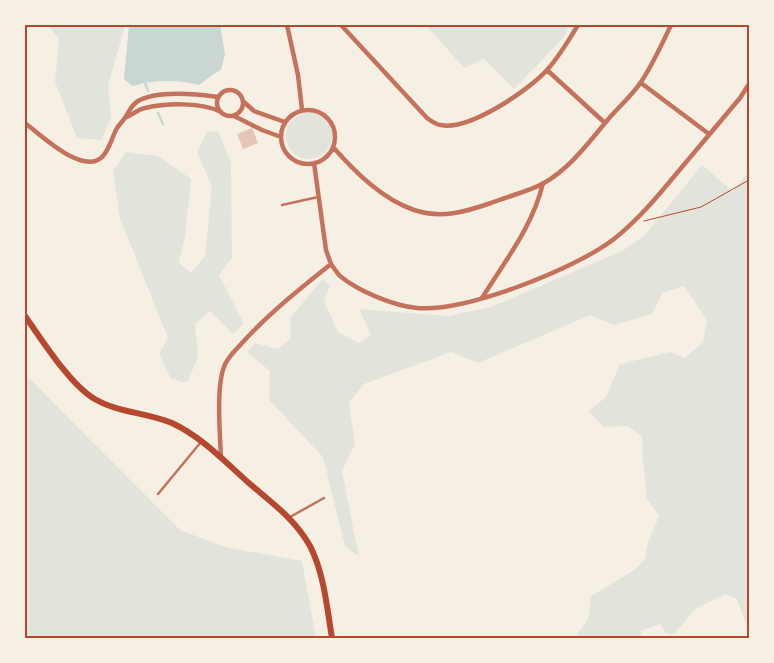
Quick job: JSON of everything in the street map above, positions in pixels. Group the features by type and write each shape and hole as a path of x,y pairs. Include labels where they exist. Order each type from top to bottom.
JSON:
{"main road":[{"path":"25,316 74,382 91,397 106,406 167,421 184,429 202,441 297,526 310,546 316,560 332,638"}],"street":[{"path":"287,25 298,75 302,110"},
{"path":"341,25 415,107 427,118 439,125 451,126 468,122 504,104 547,70 578,25"},
{"path":"334,148 347,163 396,202 414,210 432,214 446,215 464,212 543,183 568,164 640,83 671,25"},
{"path":"547,70 605,123"},
{"path":"640,83 709,134"},
{"path":"314,163 326,250 331,264 339,276 394,303 416,308 459,305 534,280 586,257 613,240 632,224 740,98 749,84"},
{"path":"221,112 217,105 218,97 224,91 234,90 240,94 244,102 254,111 285,122"},
{"path":"25,123 67,154 87,162 102,158 118,127 131,107 138,101 171,95 218,97"},
{"path":"234,116 241,111 244,102"},
{"path":"126,117 145,108 172,105 211,107 229,116 234,116 255,128 281,137"},
{"path":"311,109 319,111 332,123 335,131 334,148 324,159 314,163 300,163 286,153 282,145 281,137 285,122 289,116 302,110 311,109"},
{"path":"482,298 532,217 539,201 543,183"},
{"path":"221,458 220,392 224,365 231,355 268,317 331,264"}],"lane":[{"path":"282,205 319,197"},
{"path":"158,494 202,441"},
{"path":"289,518 324,498"}],"path":[{"path":"632,224 701,207 749,180"}],"shaded area":[{"path":"48,25 123,25 124,30 108,85 111,117 101,140 77,138 55,82 59,39"},
{"path":"129,25 220,25 225,54 221,70 199,85 163,81 146,82 132,86 124,79"},
{"path":"426,25 570,25 563,38 514,89 484,59 464,68"},
{"path":"304,113 314,113 328,123 332,136 328,149 322,155 314,159 304,159 290,149 286,141 286,131 296,117"},
{"path":"218,131 231,163 232,258 219,275 244,324 233,334 210,311 195,324 198,357 187,383 171,379 159,354 168,338 120,218 113,171 126,152 158,156 191,179 185,236 179,263 191,273 205,256 212,187 197,152 207,132"},
{"path":"702,165 732,191 749,171 749,633 737,599 725,594 695,609 674,634 666,634 660,624 640,631 643,638 572,638 575,637 588,619 591,596 633,571 645,559 648,542 659,516 647,499 642,436 628,426 603,427 589,411 606,397 620,364 671,352 685,358 703,342 707,320 684,286 662,293 652,314 614,325 590,315 478,363 451,352 364,384 349,403 355,444 342,471 359,557 345,546 323,457 269,400 270,371 247,352 255,343 278,349 291,338 290,318 323,279 330,285 324,301 338,332 359,343 371,335 359,309 448,316 491,307 622,251 644,236"},
{"path":"25,374 180,530 225,547 302,561 316,638 25,638"}],"building":[{"path":"252,128 258,143 243,149 237,134"}],"waterway":[{"path":"145,83 148,91"},
{"path":"158,113 163,124"}]}
